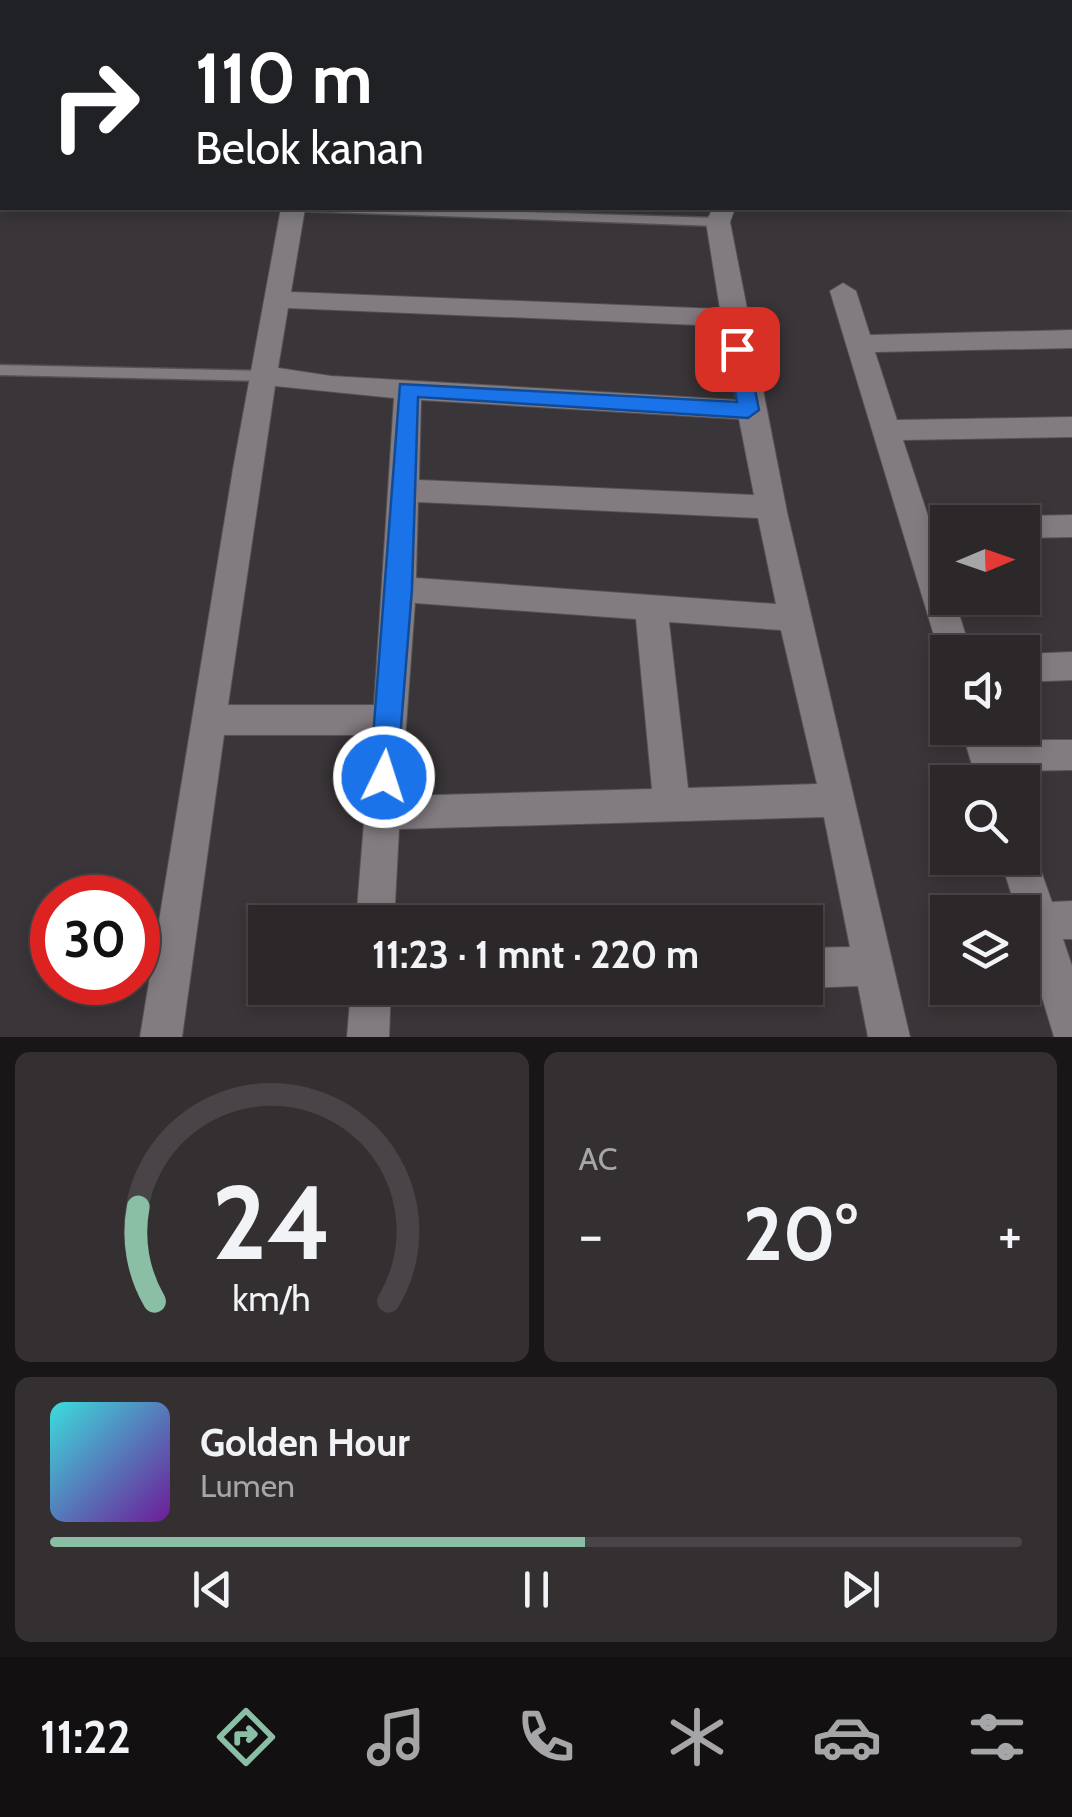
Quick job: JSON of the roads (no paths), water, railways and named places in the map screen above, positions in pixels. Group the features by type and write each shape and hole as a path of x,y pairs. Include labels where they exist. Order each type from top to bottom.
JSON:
{"street":[{"path":"161,1037 247,469 267,376 293,210"},
{"path":"721,215 731,318 748,410 793,618 839,800 889,1037"},
{"path":"842,291 950,635"},
{"path":"279,300 731,318"},
{"path":"859,344 1072,339"},
{"path":"267,376 408,389 748,410"},
{"path":"376,905 400,589 408,389"},
{"path":"886,430 1072,426"},
{"path":"404,490 770,508"},
{"path":"1040,527 1072,526"},
{"path":"916,528 930,528"},
{"path":"400,589 793,618"},
{"path":"651,608 672,804"},
{"path":"1040,667 1072,666"},
{"path":"209,720 388,720"},
{"path":"987,756 1072,755"},
{"path":"382,814 839,800"},
{"path":"1028,875 1055,921 1072,1030"},
{"path":"823,967 874,966"},
{"path":"368,1037 370,1005"}],"lane":[{"path":"422,210 721,215"},
{"path":"0,370 267,376"}]}
